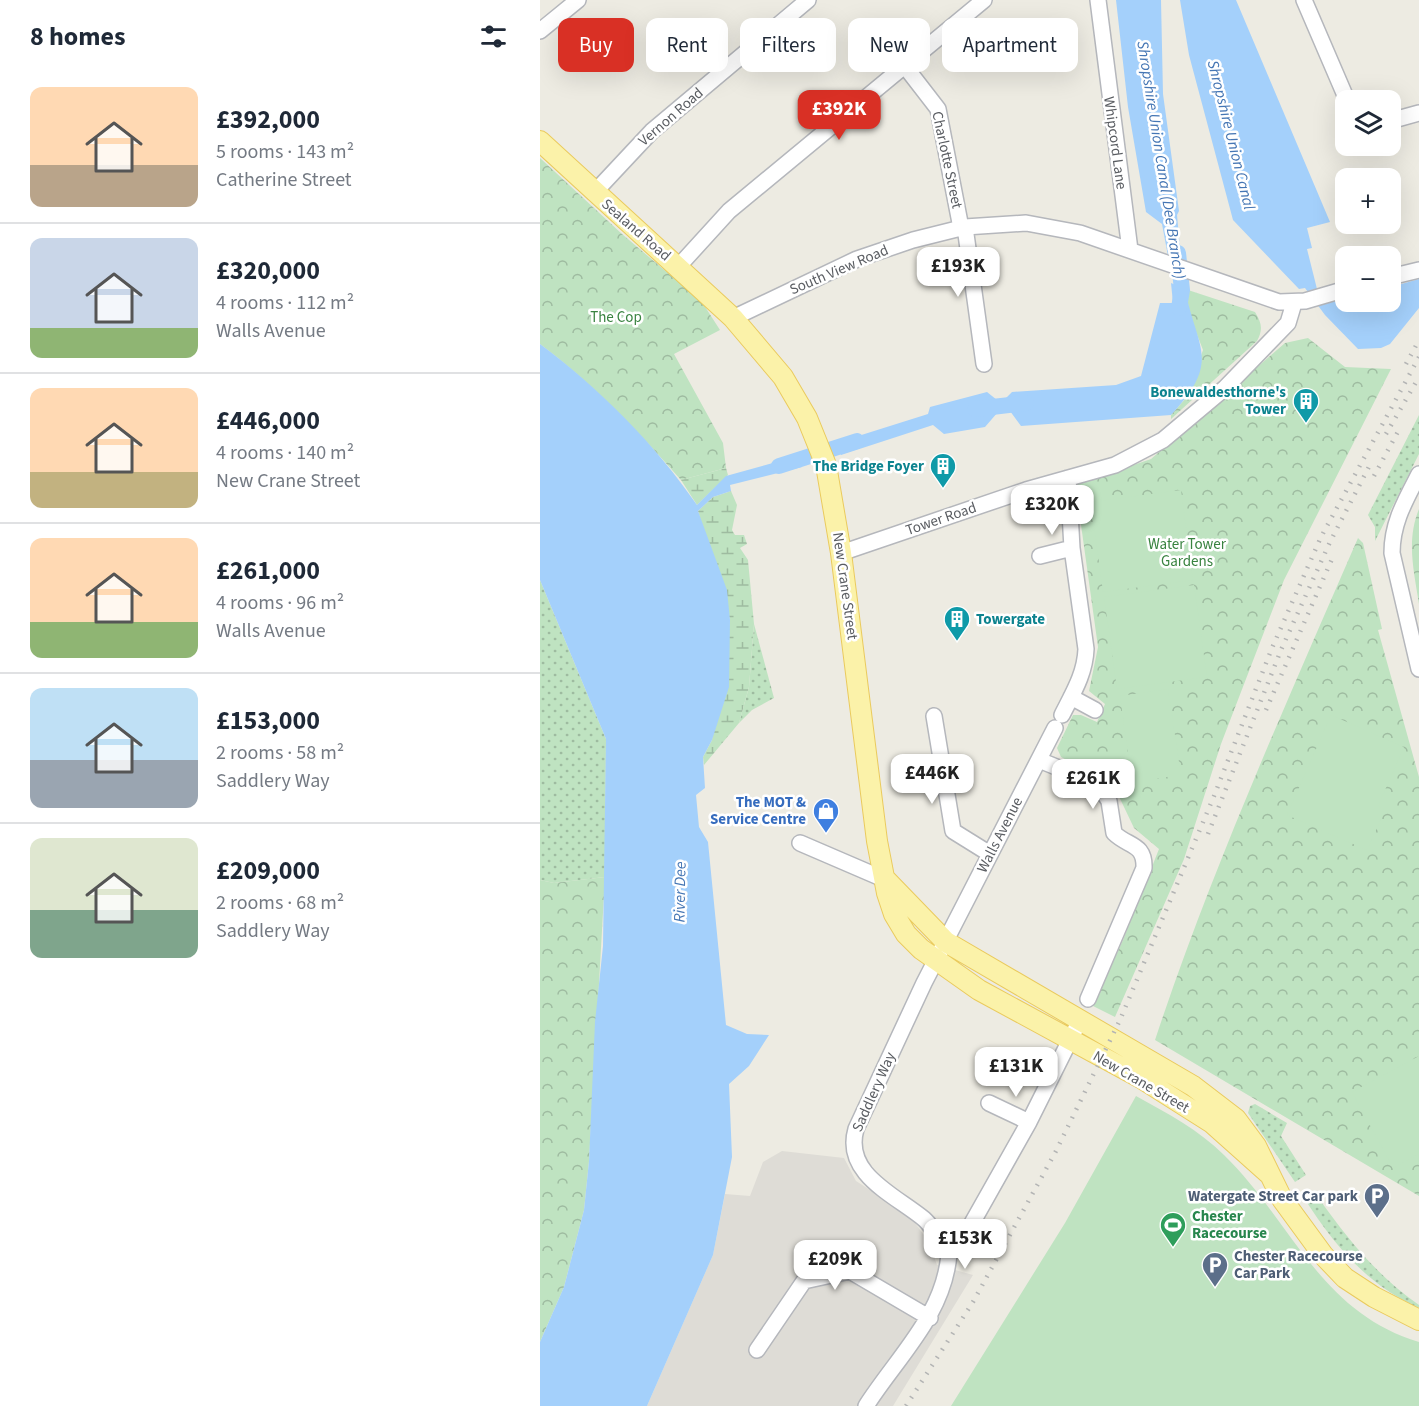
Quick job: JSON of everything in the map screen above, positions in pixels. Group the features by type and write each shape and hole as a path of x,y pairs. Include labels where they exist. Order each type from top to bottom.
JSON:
{"main road":[{"name":"Sealand Road","path":"540,141 594,193 733,318"},
{"name":"New Crane Street","path":"733,318 783,377 807,418 826,465 841,553 877,841 894,914 906,934 936,960 979,990 1069,1041 1141,1078 1212,1123 1268,1173"},
{"name":"New Crane Street","path":"886,880 946,942 1193,1086 1236,1119 1256,1146 1287,1207 1323,1255 1345,1278 1374,1297 1419,1320"}],"street":[{"path":"540,31 578,0"},
{"name":"Vernon Road","path":"594,193 652,130 808,0"},
{"path":"930,44 984,0"},
{"name":"Whipcord Lane","path":"1098,0 1130,249"},
{"path":"1304,0 1343,90"},
{"path":"678,267 729,211 896,72"},
{"name":"Charlotte Street","path":"909,72 938,109 963,228 984,364"},
{"path":"1401,118 1419,114"},
{"name":"South View Road","path":"733,318 857,259 913,240 963,228 1026,223 1080,233 1279,302 1299,302"},
{"path":"1401,274 1419,270"},
{"path":"1299,302 1335,291"},
{"name":"Tower Road","path":"841,553 1068,478 1115,465 1163,440 1225,387 1288,323 1299,302"},
{"path":"1419,474 1397,518 1392,535 1392,553 1419,669"},
{"name":"Walls Avenue","path":"946,942 1071,697 1085,663 1086,649 1072,548 1068,478"},
{"path":"1040,556 1072,548"},
{"path":"1071,697 1095,710"},
{"path":"934,716 953,831 990,854"},
{"path":"1039,760 1098,784 1108,801 1114,833 1137,847 1144,858 1144,868 1088,999"},
{"path":"800,843 886,880"},
{"name":"Saddlery Way","path":"866,1406 930,1318 948,1275 949,1254 926,1221 878,1186 855,1159 852,1144 856,1129 946,942"},
{"path":"971,1226 1029,1122 1080,1020"},
{"path":"989,1103 1029,1122"},
{"path":"757,1350 804,1281 850,1271 930,1318"}],"shaded area":[{"path":"782,1151 844,1158 856,1181 909,1215 929,1242 937,1265 973,1275 893,1406 647,1406 713,1255 725,1194 750,1196 763,1162"}],"green space":[{"name":"The Cop","path":"540,158 622,234 702,302 720,330 674,354 723,443 726,468 681,480 614,408 540,344"},
{"path":"1185,289 1255,312 1261,330 1257,341 1171,419 1171,415 1186,398 1203,350 1191,319"},
{"name":"Water Tower Gardens","path":"1308,338 1345,367 1391,369 1284,580 1221,744 1184,859 1115,1017 1093,1006 1123,940 1159,849 1134,828 1114,786 1061,757 1057,748 1073,715 1081,715 1097,722 1105,704 1089,691 1098,647 1077,496 1078,484 1151,459 1285,343"},
{"path":"1419,415 1419,454 1375,541 1375,527 1368,515"},
{"path":"726,468 728,475 697,505 681,480"},
{"path":"1181,490 1193,580 1103,592 1091,502"},
{"path":"731,491 737,505 732,530 735,535 744,535 747,544 740,548 748,560 754,624 749,687 739,723 704,765 703,757 712,740 730,620 698,511 713,497"},
{"path":"1419,509 1419,604 1412,544"},
{"path":"1358,538 1363,543 1382,629 1378,630 1419,777 1419,1196 1155,1040 1225,849"},
{"path":"540,580 606,739 605,877 554,883 540,880"},
{"path":"1194,585 1207,677 1117,689 1104,597"},
{"path":"754,624 774,698 752,710 739,723 749,687"},
{"path":"1168,689 1181,775 1132,782 1120,696"},
{"path":"1331,715 1404,747 1378,806 1385,810 1367,850 1287,815"},
{"path":"605,877 589,1161 584,1210 564,1287 540,1342 540,880 554,883"},
{"path":"1419,1056 1419,1154 1393,1168 1352,1092"},
{"name":"Chester Racecourse","path":"1136,1096 1193,1130 1224,1155 1248,1180 1309,1262 1331,1287 1356,1309 1385,1328 1419,1342 1419,1406 951,1406 1065,1223"},
{"path":"1255,1104 1287,1123 1281,1136 1306,1175 1295,1182 1248,1113 1250,1106"},
{"path":"1317,1196 1363,1255 1389,1281 1419,1305 1419,1308 1367,1275 1340,1248 1304,1198"}],"water":[{"path":"1116,0 1161,0 1163,94 1179,211 1177,215 1181,260 1168,256 1162,224 1146,212 1128,107"},
{"name":"Shropshire Union Canal","path":"1180,0 1236,0 1330,222 1307,228 1312,248 1307,249 1317,289 1335,297 1335,312 1401,312 1401,284 1419,279 1419,308 1390,344 1381,348 1358,349 1325,315 1305,288 1299,289 1233,220 1189,55"},
{"path":"1171,283 1185,289 1202,354 1201,367 1196,381 1171,415 1021,426 1010,411 1006,411 1006,398 1012,392 1116,385 1141,376 1160,303 1173,303"},
{"name":"River Dee","path":"540,344 625,418 663,460 697,505 726,476 798,456 802,467 730,485 731,491 713,497 698,511 727,590 730,620 729,687 712,740 703,757 705,788 696,795 699,827 708,842 726,1025 747,1034 769,1035 749,1066 729,1084 732,1157 713,1255 647,1406 540,1406 540,1342 564,1287 584,1210 589,1161 595,1022 603,946 606,739 540,580"},
{"path":"987,392 997,400 998,412 985,427 944,434 933,425 841,455 836,443 928,414 930,407"}],"waterway":[{"name":"Shropshire Union Canal (Dee Branch)","path":"1178,253 1182,290 1179,308"},
{"name":"Shropshire Union Canal (Dee Branch)","path":"975,409 1026,403"},
{"name":"Shropshire Union Canal (Dee Branch)","path":"779,466 857,441"}],"railway":[{"path":"1406,364 1419,340"},
{"path":"906,1406 973,1302 1056,1151 1120,1020 1214,796 1272,648 1321,537 1419,357"},
{"path":"1386,434 1419,377"},
{"path":"1374,476 1401,426"},
{"path":"1208,834 1281,650 1330,542 1372,461"},
{"path":"1266,710 1332,559"}],"place":[{"name":"Bonewaldesthorne's Tower","path":"1306,424"},
{"name":"The Bridge Foyer","path":"943,489"},
{"name":"Towergate","path":"957,642"},
{"name":"The MOT & Service Centre","path":"826,834"},
{"name":"Watergate Street Car park","path":"1377,1219"},
{"name":"Chester Racecourse","path":"1173,1248"},
{"name":"Chester Racecourse Car Park","path":"1215,1288"}]}
